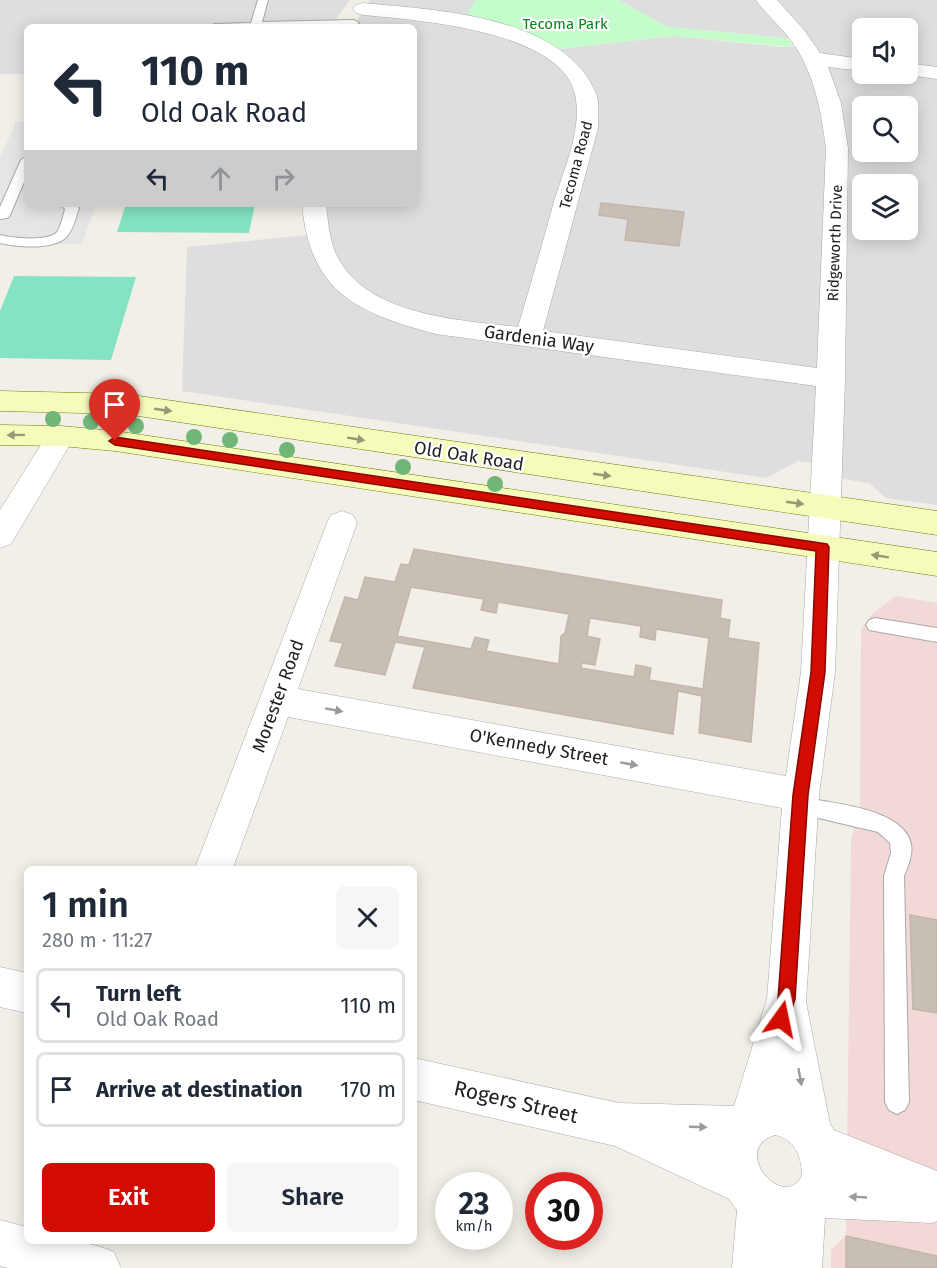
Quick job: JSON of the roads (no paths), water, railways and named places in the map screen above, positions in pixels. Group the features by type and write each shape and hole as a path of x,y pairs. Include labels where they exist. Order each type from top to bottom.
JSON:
{"main road":[{"name":"Old Oak Road","path":"0,400 125,404 937,523"},
{"name":"Old Oak Road","path":"0,435 61,436 127,442 937,564"}],"street":[{"name":"Ridgeworth Drive","path":"766,0 806,45 815,59 831,100 837,148 831,379 818,672 800,800 787,999"},
{"name":"Tecoma Road","path":"360,15 468,21 512,33 536,44 561,61 580,82 585,93 589,116 587,128 528,338"},
{"path":"815,59 852,64"},
{"path":"918,70 937,73"},
{"name":"Gardenia Way","path":"314,207 316,228 325,259 333,271 355,293 392,313 413,320 831,379"},
{"path":"0,536 61,436"},
{"name":"Morester Road","path":"215,866 342,523"},
{"name":"O'Kennedy Street","path":"277,700 800,800"},
{"path":"0,987 24,992"},
{"path":"787,999 747,1123 734,1154 736,1168 780,1196 798,1268"},
{"path":"755,1268 780,1196 825,1172 815,1139 787,999"},
{"name":"Rogers Street","path":"417,1080 619,1125 780,1196 937,1201"},
{"path":"747,1123 775,1113 788,1116 815,1139 937,1193"},
{"name":"Rogers Street","path":"619,1125 747,1123"},
{"path":"0,1243 98,1268"}],"lane":[{"path":"256,24 264,0"},
{"path":"266,24 360,15"},
{"path":"3,213 24,166"},
{"path":"3,213 24,204"},
{"path":"0,239 46,241 57,238 63,232 71,207"},
{"path":"876,625 937,636"},
{"path":"800,800 882,824 891,829 901,843 902,852 894,876 897,1102"}],"park label":[{"name":"Tecoma Park","path":"565,24"}]}
